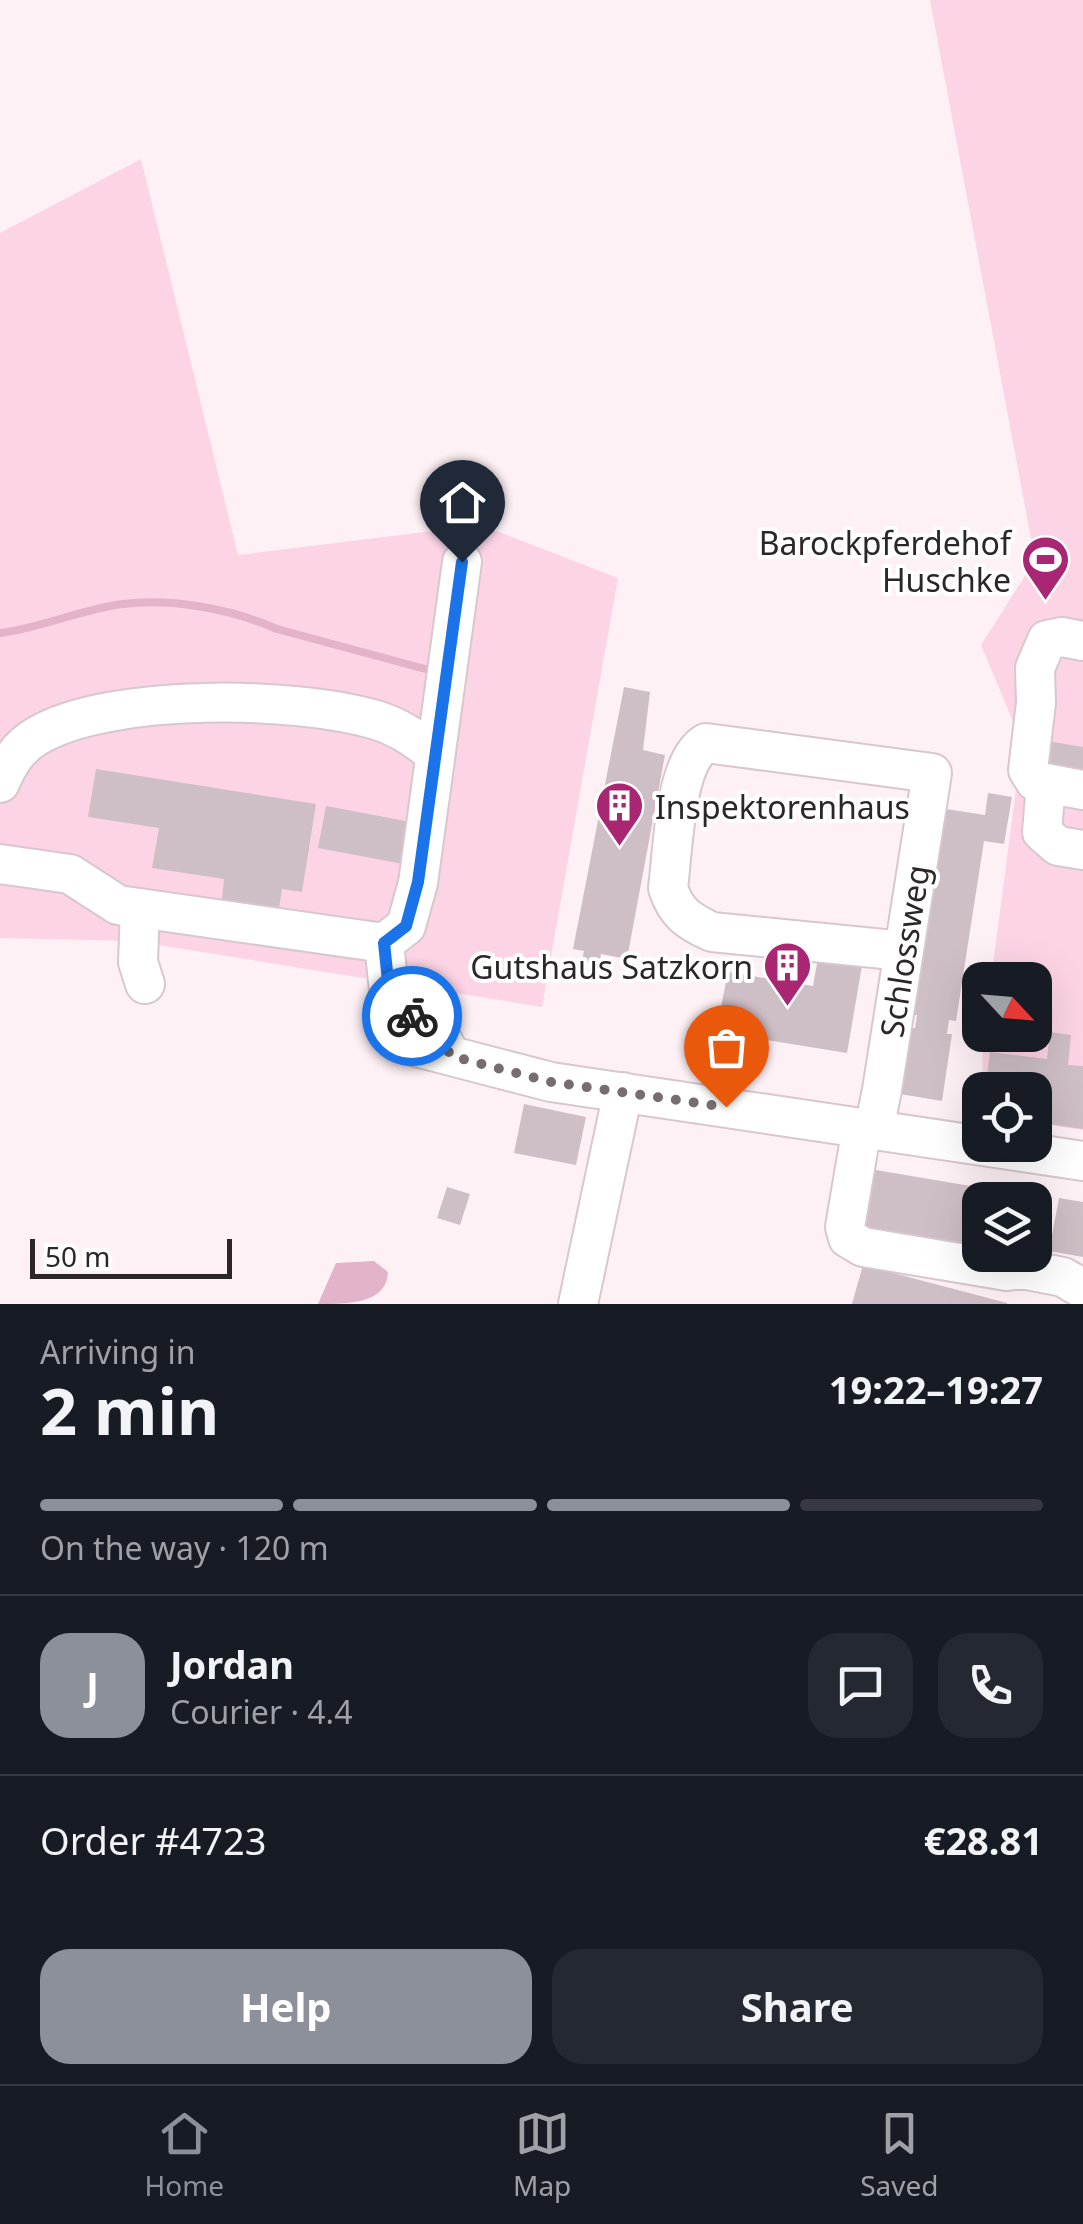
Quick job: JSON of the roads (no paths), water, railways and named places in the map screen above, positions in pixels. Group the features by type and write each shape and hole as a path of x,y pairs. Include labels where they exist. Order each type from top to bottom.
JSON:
{"street":[{"path":"0,864 70,874 118,905 384,943 406,926 418,882 462,562"},
{"path":"1083,641 1062,637 1047,640 1035,668 1036,703 1028,770 1035,781 1083,790"},
{"path":"0,783 10,759 38,736 121,709 208,702 297,707 374,719 407,732 435,754"},
{"name":"Schlossweg","path":"904,951 712,932 688,921 674,906 668,888 685,767 696,749 706,744 932,773 904,951 846,1227 848,1238 863,1247 908,1256 962,1259"},
{"path":"1046,783 1042,832 1058,846 1083,850"},
{"path":"140,908 136,932 145,984"},
{"path":"384,943 390,1000 400,1011 436,1028 451,1056"},
{"path":"405,1044 551,1082 1083,1162"},
{"path":"578,1304 624,1092"},
{"path":"1050,1272 1083,1289"}],"waterway":[{"path":"0,633 107,606 181,604 241,616 429,670"}],"place":[{"name":"Barockpferdehof Huschke","path":"1046,602"},
{"name":"Inspektorenhaus","path":"620,848"},
{"name":"Gutshaus Satzkorn","path":"788,1008"}]}
